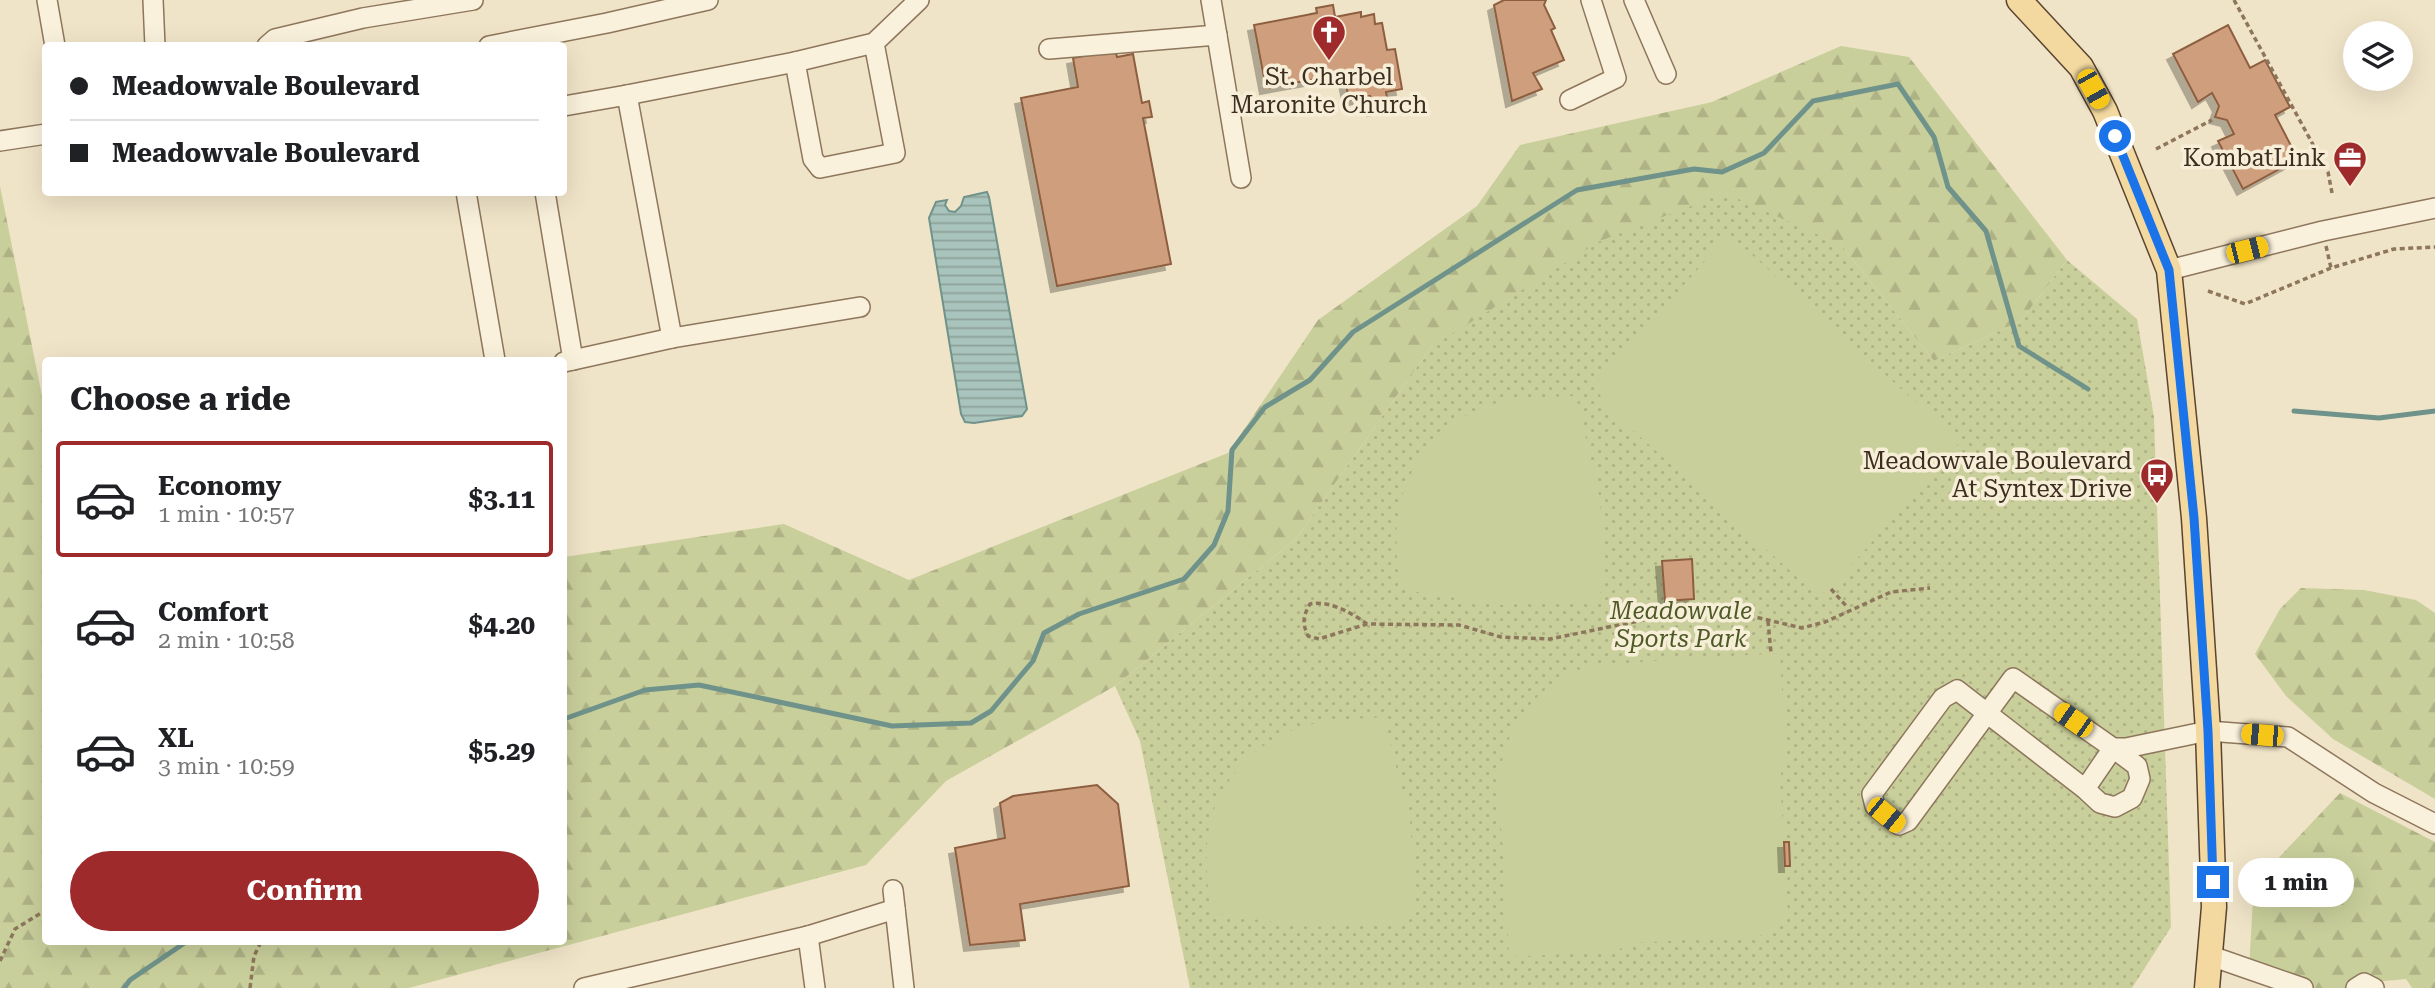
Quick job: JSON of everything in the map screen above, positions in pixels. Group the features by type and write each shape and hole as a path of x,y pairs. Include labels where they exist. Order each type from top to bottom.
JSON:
{"main road":[{"path":"2020,0 2081,66 2105,111 2169,270 2194,518 2208,731 2214,908 2207,988"}],"street":[{"path":"47,0 54,42"},
{"path":"153,0 155,42"},
{"path":"272,42 363,18 473,0"},
{"path":"510,42 708,0"},
{"path":"567,106 795,62 874,43 919,0"},
{"path":"1211,0 1241,178"},
{"path":"1570,100 1616,78 1591,0"},
{"path":"1634,0 1666,74"},
{"path":"1049,49 1217,35"},
{"path":"795,62 813,159 820,168 895,153 874,43"},
{"path":"627,95 672,338"},
{"path":"0,141 42,135"},
{"path":"467,196 494,357"},
{"path":"546,196 568,361 672,338 860,307"},
{"path":"2169,270 2322,231 2435,208"},
{"path":"1987,713 1908,821 1899,825 1875,806 1872,794 1943,698 1957,690 1987,713 2085,789 2100,803 2115,807 2132,798 2140,779 2137,766 2013,678 1987,713"},
{"path":"2113,748 2126,748 2208,731 2288,737 2374,793 2435,824"},
{"path":"2085,789 2113,748"},
{"path":"584,988 808,936 894,900 904,988"},
{"path":"808,936 815,988"},
{"path":"2211,956 2303,988"},
{"path":"2356,988 2364,983 2374,988"}],"path":[{"path":"2234,0 2328,172 2332,193"},
{"path":"2156,149 2212,120"},
{"path":"2208,291 2245,304 2343,264 2395,249 2435,247"},
{"path":"1367,624 1353,614 1319,602 1310,604 1304,613 1304,626 1308,636 1320,639 1367,624 1459,625 1502,637 1550,639 1658,617 1738,613 1802,628 1825,622 1848,609 1891,592 1930,588"},
{"path":"1831,589 1848,609"},
{"path":"1769,621 1770,653"},
{"path":"0,961 15,929 42,912"},
{"path":"250,988 254,956 260,945"}],"green space":[{"path":"1841,46 1909,57 2067,260 2021,321 1934,361 1841,245 1431,347 1296,539 1115,686 946,781 866,865 409,988 0,988 0,186 42,396 42,945 567,945 567,557 784,524 909,580 1228,453 1318,320 1477,206 1520,145 1712,102"},
{"name":"Meadowvale Sports Park","path":"1725,193 1841,245 1934,361 2021,321 2067,260 2137,319 2154,417 2171,927 2132,988 1190,988 1140,741 1115,686 1296,539 1431,347 1600,241"},
{"path":"1729,234 1960,442 1828,592 1816,594 1610,410 1595,385"},
{"path":"1576,396 1600,499 1604,588 1593,601 1499,605 1399,589 1396,542 1398,514 1410,475 1433,442 1447,428 1482,408 1519,399"},
{"path":"2301,588 2364,590 2416,600 2435,613 2435,799 2333,739 2286,696 2255,654 2280,609"},
{"path":"1780,653 1786,758 1780,777 1788,916 1771,935 1634,943 1615,951 1509,957 1499,798 1501,768 1514,729 1538,696 1554,683 1593,665"},
{"path":"1383,717 1410,820 1416,910 1405,923 1310,927 1210,913 1207,860 1209,827 1222,792 1244,762 1274,739 1308,725"},
{"path":"2340,793 2435,842 2435,988 2412,988 2406,979 2364,983 2356,988 2294,988 2249,969 2253,899 2269,868"}],"water":[{"path":"987,192 1027,409 1022,416 974,423 965,422 961,414 929,218 936,202 947,200 945,205 949,211 955,212 964,197"}],"building":[{"path":"1504,0 1546,0 1544,5 1555,28 1551,30 1564,60 1533,73 1542,89 1512,101 1494,5"},
{"name":"St. Charbel Maronite Church","path":"1333,5 1335,17 1361,12 1361,17 1374,14 1375,24 1382,23 1387,50 1395,49 1402,89 1386,92 1389,107 1373,110 1370,96 1349,100 1344,74 1266,88 1254,25 1317,13 1316,8"},
{"path":"2228,25 2250,68 2265,60 2290,107 2275,115 2298,159 2243,189 2218,141 2234,134 2227,120 2215,117 2219,106 2212,93 2198,102 2173,54"},
{"path":"1115,50 1117,57 1133,54 1142,103 1149,101 1152,117 1143,118 1171,264 1057,286 1021,98 1078,87 1073,58"},
{"path":"1692,559 1694,599 1665,601 1662,561"},
{"path":"1097,785 1118,804 1129,886 1020,904 1025,940 970,945 955,848 1005,838 1000,803 1013,796"},
{"path":"1784,842 1789,842 1790,866 1785,866"}],"waterway":[{"path":"567,718 645,690 699,685 892,726 971,723 991,711 1033,661 1044,633 1079,614 1184,579 1214,545 1228,511 1232,450 1265,407 1310,380 1353,332 1577,190 1694,169 1722,172 1764,153 1813,101 1898,84 1934,137 1948,187 1986,231 2019,346 2088,389"},
{"path":"2294,411 2379,418 2435,411"},
{"path":"124,988 130,980 182,945"}],"place":[{"name":"St. Charbel Maronite Church","path":"1329,62"},
{"name":"KombatLink","path":"2350,188"},
{"name":"Meadowvale Boulevard At Syntex Drive","path":"2157,505"}],"route":[{"path":"2115,136 2169,270 2194,518 2208,731 2213,882"}]}
